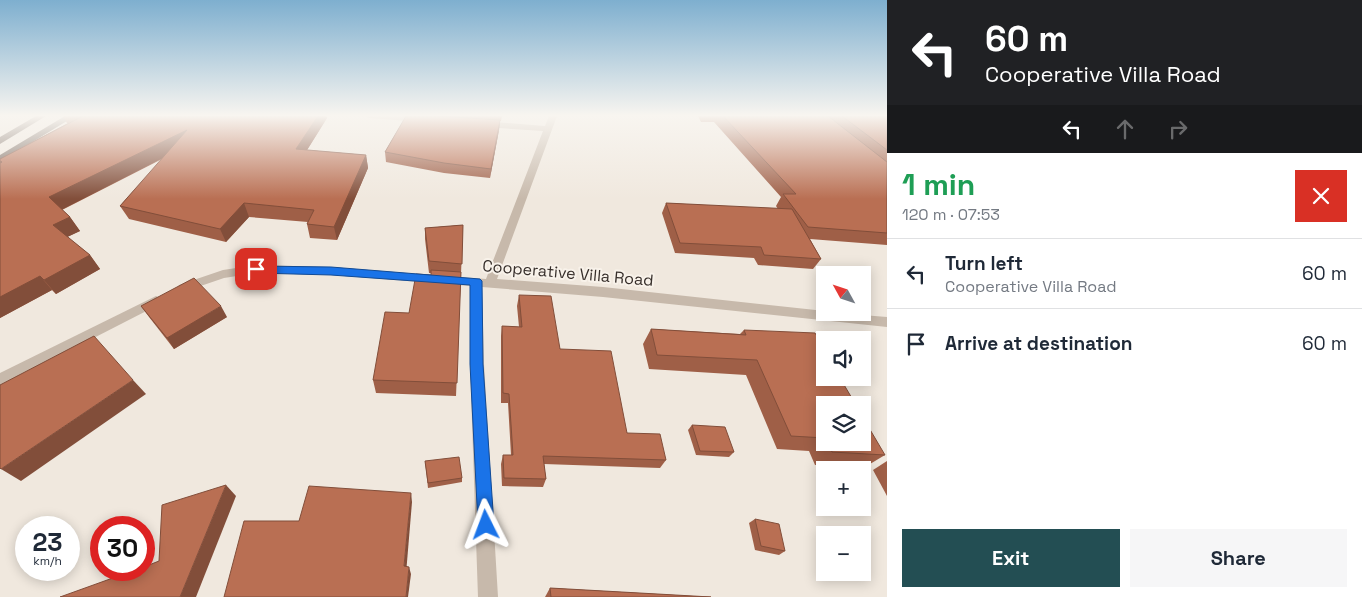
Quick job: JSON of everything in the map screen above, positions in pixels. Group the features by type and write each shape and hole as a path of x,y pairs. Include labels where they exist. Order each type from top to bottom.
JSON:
{"main road":[{"path":"0,159 25,144"}],"street":[{"path":"488,597 477,364 483,282 540,144"},
{"name":"Cooperative Villa Road","path":"0,380 125,315 170,294 222,274 256,269 331,271 603,292 887,322"}],"building":[{"path":"29,144 158,144 49,197 70,217 53,225 90,255 44,280 40,276 0,297 0,163 2,162 0,159"},
{"path":"175,144 299,144 296,149 366,155 334,227 307,224 314,210 244,203 220,229 120,206"},
{"path":"390,144 496,144 491,169 444,163 385,152"},
{"path":"749,144 864,144 887,162 887,233 808,227 783,194 796,194"},
{"path":"879,144 887,144 887,150"},
{"path":"666,203 792,209 821,259 764,255 761,247 680,243"},
{"path":"463,225 462,264 429,261 425,228"},
{"path":"431,270 461,272 457,383 373,380 385,312 409,313 416,274 431,275"},
{"path":"194,278 221,306 167,338 141,306"},
{"path":"519,295 551,296 560,349 611,351 627,433 660,434 666,460 543,456 546,479 504,478 503,455 513,455 509,394 503,393 502,326 522,327"},
{"path":"651,329 746,335 744,330 815,333 816,386 845,386 851,396 816,396 816,437 791,436 757,360 657,355"},
{"path":"94,336 133,380 1,469 0,385"},
{"path":"692,425 725,427 734,452 700,451"},
{"path":"871,431 885,455 832,452 871,451"},
{"path":"459,457 462,478 428,483 425,461"},
{"path":"226,485 180,597 60,597 104,581 155,581 155,563 159,561 162,505"},
{"path":"309,486 411,493 404,566 409,567 406,597 224,597 244,521 299,521"},
{"path":"755,519 779,524 785,551 761,546"},
{"path":"550,588 711,597 551,597"}],"route":[{"path":"256,269 331,271 476,281 477,364 486,525"}]}
